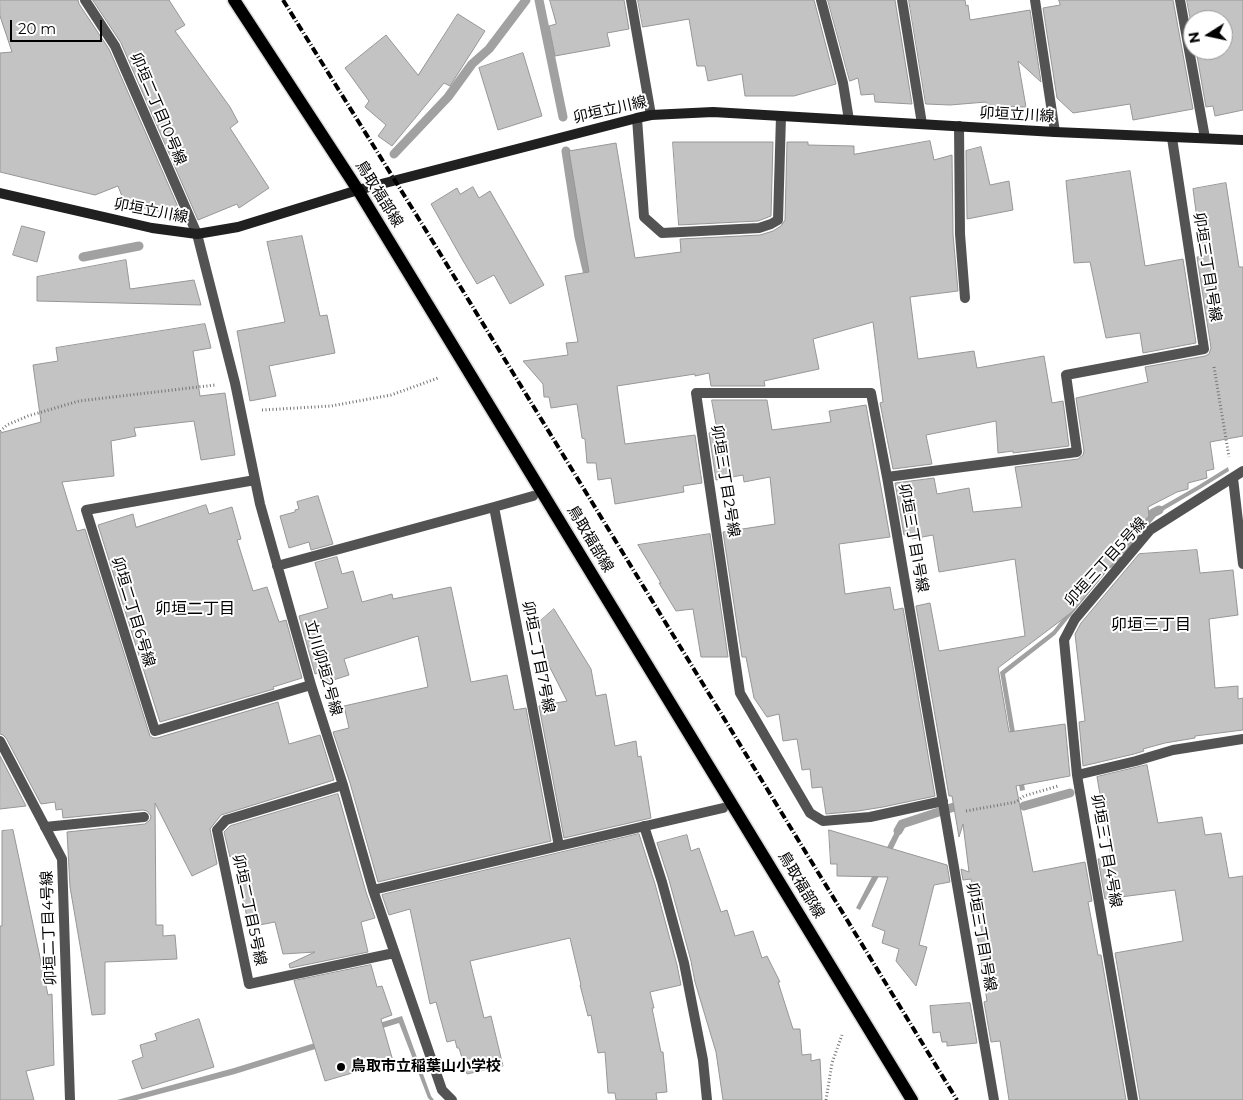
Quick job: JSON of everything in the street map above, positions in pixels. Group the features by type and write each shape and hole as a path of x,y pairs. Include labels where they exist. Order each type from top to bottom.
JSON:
{"main road":[{"name":"鳥取福部線","path":"234,0 358,190 912,1100"}],"street":[{"name":"卯垣二丁目10号線","path":"86,0 115,46 197,234"},
{"path":"631,0 651,114"},
{"path":"821,0 843,83 849,120"},
{"path":"902,0 922,124"},
{"path":"1035,0 1056,132"},
{"path":"1180,0 1205,138"},
{"name":"卯垣立川線","path":"0,193 152,228 197,234 238,227 358,190 651,114 714,112 1056,132 1243,140"},
{"path":"637,118 644,217 662,233 759,228 778,220 780,116"},
{"path":"959,126 960,225 966,298"},
{"name":"卯垣三丁目1号線","path":"994,1100 887,477 1077,452 1066,375 1204,349 1172,138"},
{"name":"立川卯垣2号線","path":"197,234 235,383 260,504 311,685 344,784 373,890 394,953 442,1090 452,1100"},
{"name":"卯垣三丁目2号線","path":"887,477 871,393 696,393 740,693 810,813 823,821 870,817 943,801"},
{"name":"卯垣三丁目5号線","path":"1078,778 1064,640 1075,619 1150,530 1243,471"},
{"path":"1233,478 1243,564"},
{"name":"卯垣二丁目6号線","path":"255,480 86,510 155,731 311,685"},
{"path":"278,566 533,496"},
{"name":"卯垣二丁目7号線","path":"494,507 559,846"},
{"name":"卯垣三丁目4号線","path":"1133,1100 1078,778 1173,750 1243,738"},
{"name":"卯垣二丁目4号線","path":"0,741 62,859 70,1100"},
{"name":"卯垣二丁目5号線","path":"344,784 226,820 217,830 249,984 394,953"},
{"path":"373,890 723,808"},
{"path":"45,827 144,817"},
{"path":"644,826 662,882 684,963 703,1060 707,1100"}],"path":[{"path":"1204,349 1211,348 1233,478"},
{"path":"241,412 277,408 331,406 392,396 438,378"},
{"path":"0,431 6,425 28,416 79,401 235,383"},
{"path":"945,815 1016,802 1024,796 1078,778"},
{"path":"826,1100 832,1063 842,1035"}],"shaded area":[{"path":"1228,467 1229,471 1152,517 1150,513"},
{"path":"1115,561 1055,635 1005,674 1025,790 1020,791 1000,672 1053,631 1079,598"},
{"path":"900,822 906,822 860,910 856,908"},
{"path":"402,1016 434,1100 428,1098 399,1023 235,1074 137,1100 117,1100 234,1068"}],"building":[{"path":"0,0 78,0 109,49 182,216 125,204 118,186 95,195 0,172 0,53 12,52 0,16"},
{"path":"93,0 169,0 185,25 175,31 230,107 238,122 230,128 269,188 239,208 237,204 198,220 121,43"},
{"path":"550,0 624,0 629,29 607,33 610,46 555,56 549,26 556,24"},
{"path":"638,0 814,0 836,84 794,96 745,96 742,74 708,81 705,66 697,66 689,19 643,27"},
{"path":"828,0 895,0 912,104 875,102 874,94 861,95 858,78 850,81"},
{"path":"909,0 965,0 966,6 968,5 970,20 1030,10 1041,82 1018,61 1026,107 987,106 986,102 950,105 926,104"},
{"path":"1059,0 1173,0 1193,109 1133,120 1130,104 1073,113 1057,98 1043,8 1060,5"},
{"path":"1187,0 1243,0 1243,110 1215,116 1213,106 1206,107 1198,60 1233,60 1233,10 1189,10"},
{"path":"458,14 485,31 450,86 444,83 392,146 378,136 386,125 365,107 369,101 345,68 386,35 418,75"},
{"path":"523,53 542,116 498,130 479,68"},
{"path":"930,141 934,160 952,155 953,234 958,291 910,297 918,359 974,351 977,368 1044,356 1052,403 1063,401 1069,446 998,453 996,421 926,435 932,464 893,469 880,403 883,402 873,322 813,339 819,369 764,381 765,386 711,386 709,373 617,386 625,444 695,435 702,483 683,486 684,492 615,504 611,478 598,480 596,463 587,463 585,439 582,438 577,404 551,408 549,397 544,397 543,384 523,361 568,355 566,343 578,342 565,276 589,272 569,151 616,143 635,258 681,252 680,239 760,235 781,226 785,220 787,142 808,142 808,145 854,146 854,154"},
{"path":"673,142 773,142 771,216 758,221 679,225"},
{"path":"981,147 990,185 1009,181 1013,210 967,219 966,151"},
{"path":"1130,171 1145,266 1183,259 1196,343 1143,353 1140,333 1106,338 1090,262 1074,263 1066,181"},
{"path":"1226,183 1239,267 1243,267 1243,436 1210,442 1214,469 1206,471 1207,478 1188,483 1188,489 1177,492 1148,507 1149,516 1108,556 1120,555 1072,612 998,668 1009,732 1065,724 1070,776 1016,786 1033,872 1085,862 1092,901 1088,902 1098,955 1101,955 1126,1100 1009,1100 1000,1041 991,1042 984,1002 987,1001 977,933 982,932 971,879 963,880 961,869 969,872 963,824 959,837 952,796 949,796 916,606 930,603 939,651 1025,636 1015,559 939,572 933,535 912,539 911,533 904,535 895,483 934,478 937,494 969,488 973,512 1022,507 1015,467 1078,459 1083,455 1076,398 1148,382 1145,367 1209,354 1211,348 1197,257 1202,256 1193,189"},
{"path":"473,187 479,198 490,191 544,285 510,304 494,275 477,284 431,204 457,188 460,194"},
{"path":"22,226 45,232 37,262 13,255"},
{"path":"302,236 320,316 327,315 335,353 269,366 276,396 250,401 237,331 285,322 267,242"},
{"path":"126,260 130,289 194,280 201,305 37,301 37,277"},
{"path":"205,324 211,348 193,351 200,396 225,393 235,455 201,460 194,421 134,428 136,436 111,441 114,476 62,482 77,531 85,529 150,736 157,738 278,702 289,744 320,735 334,780 221,815 210,829 217,864 192,876 155,803 156,925 163,925 163,936 175,935 177,959 105,962 105,1014 92,1015 70,887 67,832 145,824 150,820 151,816 147,811 143,810 63,818 62,809 56,810 55,802 41,804 6,738 0,734 0,433 41,422 33,365 58,361 56,348"},
{"path":"712,400 767,400 772,430 831,422 829,411 866,405 890,537 839,544 845,594 890,587 894,610 903,608 935,796 883,807 826,814 822,787 812,788 810,769 802,770 797,739 783,741 779,714 767,717 754,698 746,657 742,657 723,532 775,524 770,477 744,482 743,475 716,480 709,433 717,432"},
{"path":"318,496 333,544 311,550 309,542 289,548 280,516 299,509 297,502"},
{"path":"206,505 209,514 232,507 241,539 237,540 253,591 267,587 279,622 286,620 302,678 273,687 274,689 160,722 98,525 133,514 136,527"},
{"path":"710,534 728,657 701,657 693,609 676,611 638,545"},
{"path":"1197,550 1200,573 1233,570 1238,615 1209,619 1215,688 1238,686 1238,699 1243,698 1243,730 1195,736 1195,738 1165,743 1143,749 1144,751 1134,754 1083,766 1079,722 1085,721 1075,634 1081,623 1139,554"},
{"path":"337,557 342,574 353,571 362,602 392,594 393,599 451,587 471,682 507,675 514,710 526,708 551,841 378,882 350,783 333,732 349,728 344,706 428,687 418,636 344,659 349,675 324,683 322,672 315,674 299,616 328,608 315,563"},
{"path":"554,609 591,669 596,696 606,694 615,746 636,741 638,757 641,756 651,818 564,838 539,706 567,701 542,652 546,649 538,637 542,635 536,625"},
{"path":"0,756 26,806 0,809"},
{"path":"1147,765 1158,823 1202,817 1205,835 1221,833 1229,878 1243,876 1243,1100 1140,1100 1115,953 1183,941 1175,890 1105,899 1098,859 1111,857 1097,777"},
{"path":"338,794 375,918 361,922 368,952 290,968 289,964 315,952 283,954 275,922 249,927 234,855 230,857 224,832 230,826"},
{"path":"13,830 48,995 52,994 54,1065 26,1071 34,1100 0,1100 2,831"},
{"path":"829,830 947,865 950,882 934,885 919,945 927,947 916,986 896,961 899,949 882,943 885,931 872,926 888,877 837,876 837,864 831,864"},
{"path":"639,834 655,884 681,985 650,992 661,1052 663,1052 667,1092 656,1093 657,1100 616,1100 615,1093 608,1093 605,1052 598,1053 591,1015 588,1016 570,938 470,961 484,1018 491,1016 503,1066 467,1074 455,1040 447,1042 436,1002 430,1004 410,909 389,915 382,895"},
{"path":"687,835 691,851 699,848 721,912 727,910 735,936 753,931 762,958 767,956 780,982 778,982 793,1029 800,1029 802,1055 811,1054 811,1061 820,1059 822,1100 723,1100 716,1052 657,843"},
{"path":"371,965 377,987 382,986 392,1015 381,1019 393,1061 325,1081 294,981"},
{"path":"970,1003 977,1043 947,1046 947,1042 942,1042 940,1032 933,1033 930,1006"},
{"path":"199,1019 214,1067 142,1089 132,1061 143,1057 140,1045 157,1040 155,1034"}],"waterway":[{"path":"394,154 448,97 472,64 489,49 526,0"},
{"path":"539,0 563,117"},
{"path":"566,151 579,237 590,283"},
{"path":"83,257 139,246"},
{"path":"1109,564 1153,513 1159,510"},
{"path":"1024,806 1070,793"},
{"path":"898,831 902,824 965,805"}],"railway":[{"path":"283,0 430,237 957,1100"}],"place":[{"name":"鳥取市立稲葉山小学校","path":"341,1067"}],"district":[{"name":"卯垣二丁目","path":"195,609"},
{"name":"卯垣三丁目","path":"1151,625"}]}
